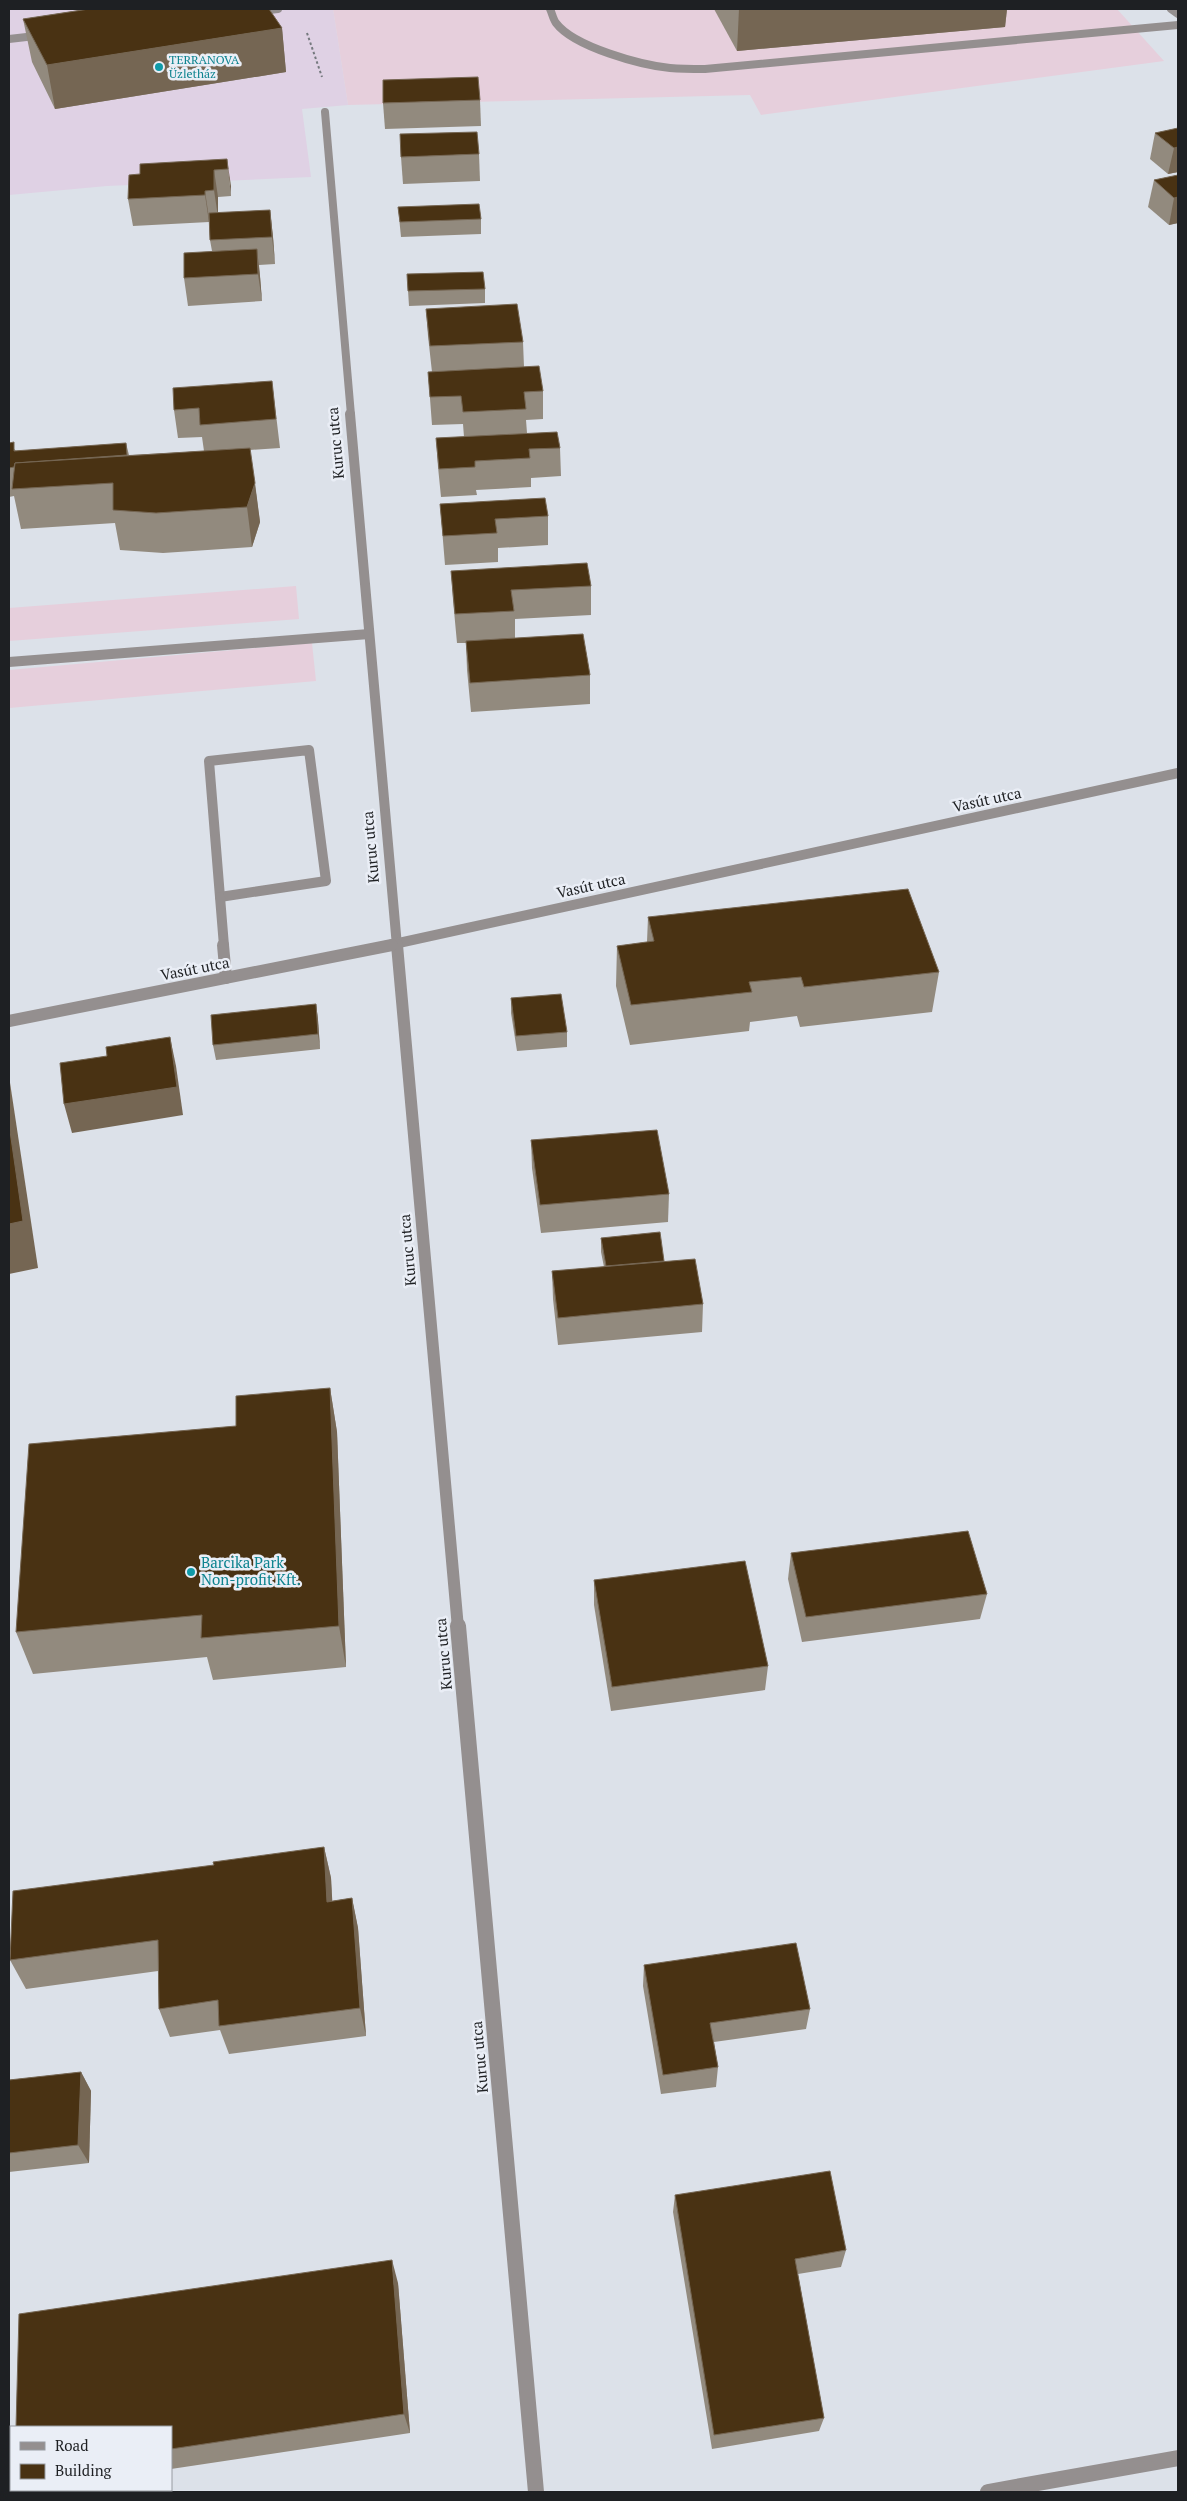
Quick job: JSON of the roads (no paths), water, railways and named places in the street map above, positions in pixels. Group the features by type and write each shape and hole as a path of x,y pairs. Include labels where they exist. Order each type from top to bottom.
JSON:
{"street":[{"path":"243,13 278,9"},
{"path":"550,9 556,23 572,36 629,60 670,68 705,69 1178,25"},
{"path":"1171,9 1178,14"},
{"path":"9,39 48,35"},
{"name":"Kuruc utca","path":"325,112 396,944 536,2492"},
{"path":"9,662 369,634"},
{"path":"218,897 326,881 309,750 208,761 218,897 226,978"},
{"name":"Vasút utca","path":"9,1021 396,944 1178,773"},
{"path":"988,2492 1178,2458"}],"place":[{"name":"TERRANOVA Üzletház","path":"159,67"},
{"name":"Barcika Park Non-profit Kft.","path":"191,1572"}]}
